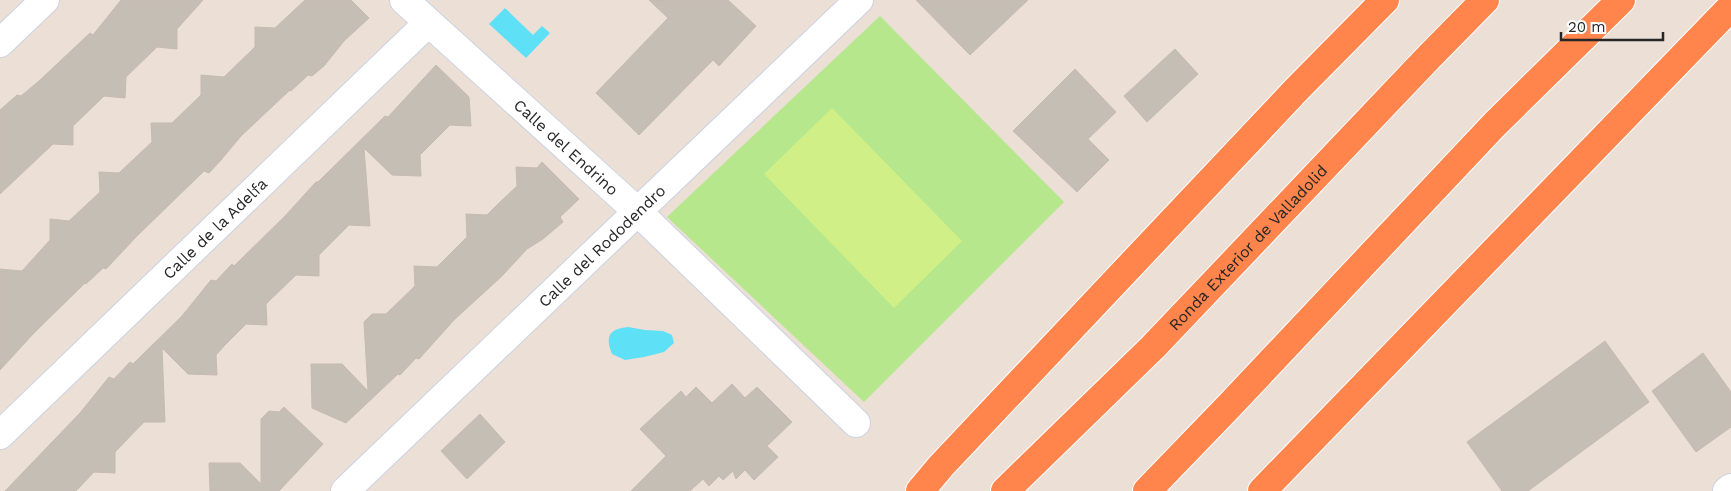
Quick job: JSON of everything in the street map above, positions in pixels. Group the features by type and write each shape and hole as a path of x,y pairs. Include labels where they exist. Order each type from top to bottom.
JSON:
{"highway":[{"path":"920,491 941,466 1298,88 1386,0"},
{"name":"Ronda Exterior de Valladolid","path":"1005,491 1153,347 1412,74 1485,0"},
{"path":"1147,491 1494,125 1621,0"},
{"path":"1262,491 1731,7"}],"street":[{"path":"0,43 45,0"},
{"name":"Calle del Endrino","path":"404,0 636,211 856,422"},
{"name":"Calle del Rododendro","path":"346,491 636,211 859,0"},
{"name":"Calle de la Adelfa","path":"0,435 428,23"},
{"path":"1727,491 1731,488"}],"green space":[{"path":"880,16 1064,202 864,402 667,217"},
{"path":"832,108 962,241 894,308 764,174"}],"water":[{"path":"505,8 533,35 542,26 550,33 526,58 489,24"},
{"path":"628,327 663,331 672,335 674,343 664,352 625,360 612,354 609,338 610,334 616,330"}],"building":[{"path":"121,0 203,0 177,29 177,49 157,47 126,77 125,98 104,96 73,126 73,145 53,144 0,194 0,110 17,95 21,96 39,81 90,33 93,35"},
{"path":"305,0 351,0 369,18 344,41 324,66 312,76 308,75 290,90 241,136 209,173 204,171 106,269 103,268 85,283 34,333 0,370 0,269 22,271 50,240 50,219 69,221 100,192 99,172 119,173 152,142 151,123 172,123 201,95 201,75 224,77 255,47 255,27 275,28"},
{"path":"649,0 728,0 756,26 719,66 713,60 639,135 596,93 668,18"},
{"path":"916,0 1028,0 970,55"},
{"path":"1175,49 1198,74 1147,122 1124,96"},
{"path":"436,65 469,97 471,126 450,125 420,155 421,176 392,175 364,148 370,226 349,225 319,255 319,276 296,275 266,304 267,325 246,324 224,346 216,355 217,375 188,374 162,348 165,422 144,422 115,452 115,473 94,472 76,491 5,491 80,413 109,377 114,379 130,362 133,364 182,316 211,280 216,281 232,264 234,266 285,216 316,182 385,116 388,117"},
{"path":"1075,69 1116,112 1088,139 1109,160 1077,192 1013,131"},
{"path":"542,162 579,199 560,217 563,222 543,239 527,249 502,276 454,320 419,359 416,358 400,375 398,374 346,423 312,408 311,364 342,364 368,391 364,322 372,314 386,314 415,286 414,266 437,267 467,237 466,214 487,215 517,186 516,167 537,168"},
{"path":"1605,341 1649,402 1528,491 1502,491 1467,442"},
{"path":"1703,353 1731,392 1731,427 1696,452 1652,391"},
{"path":"732,384 745,398 757,387 792,422 767,446 778,457 754,480 745,470 736,479 733,471 723,480 719,476 709,486 703,479 690,491 631,491 666,456 640,429 681,391 686,397 696,387 712,403"},
{"path":"284,407 323,444 279,491 210,491 209,463 240,463 261,484 261,419 269,411 279,412"},
{"path":"480,414 505,442 467,479 441,451"}]}
